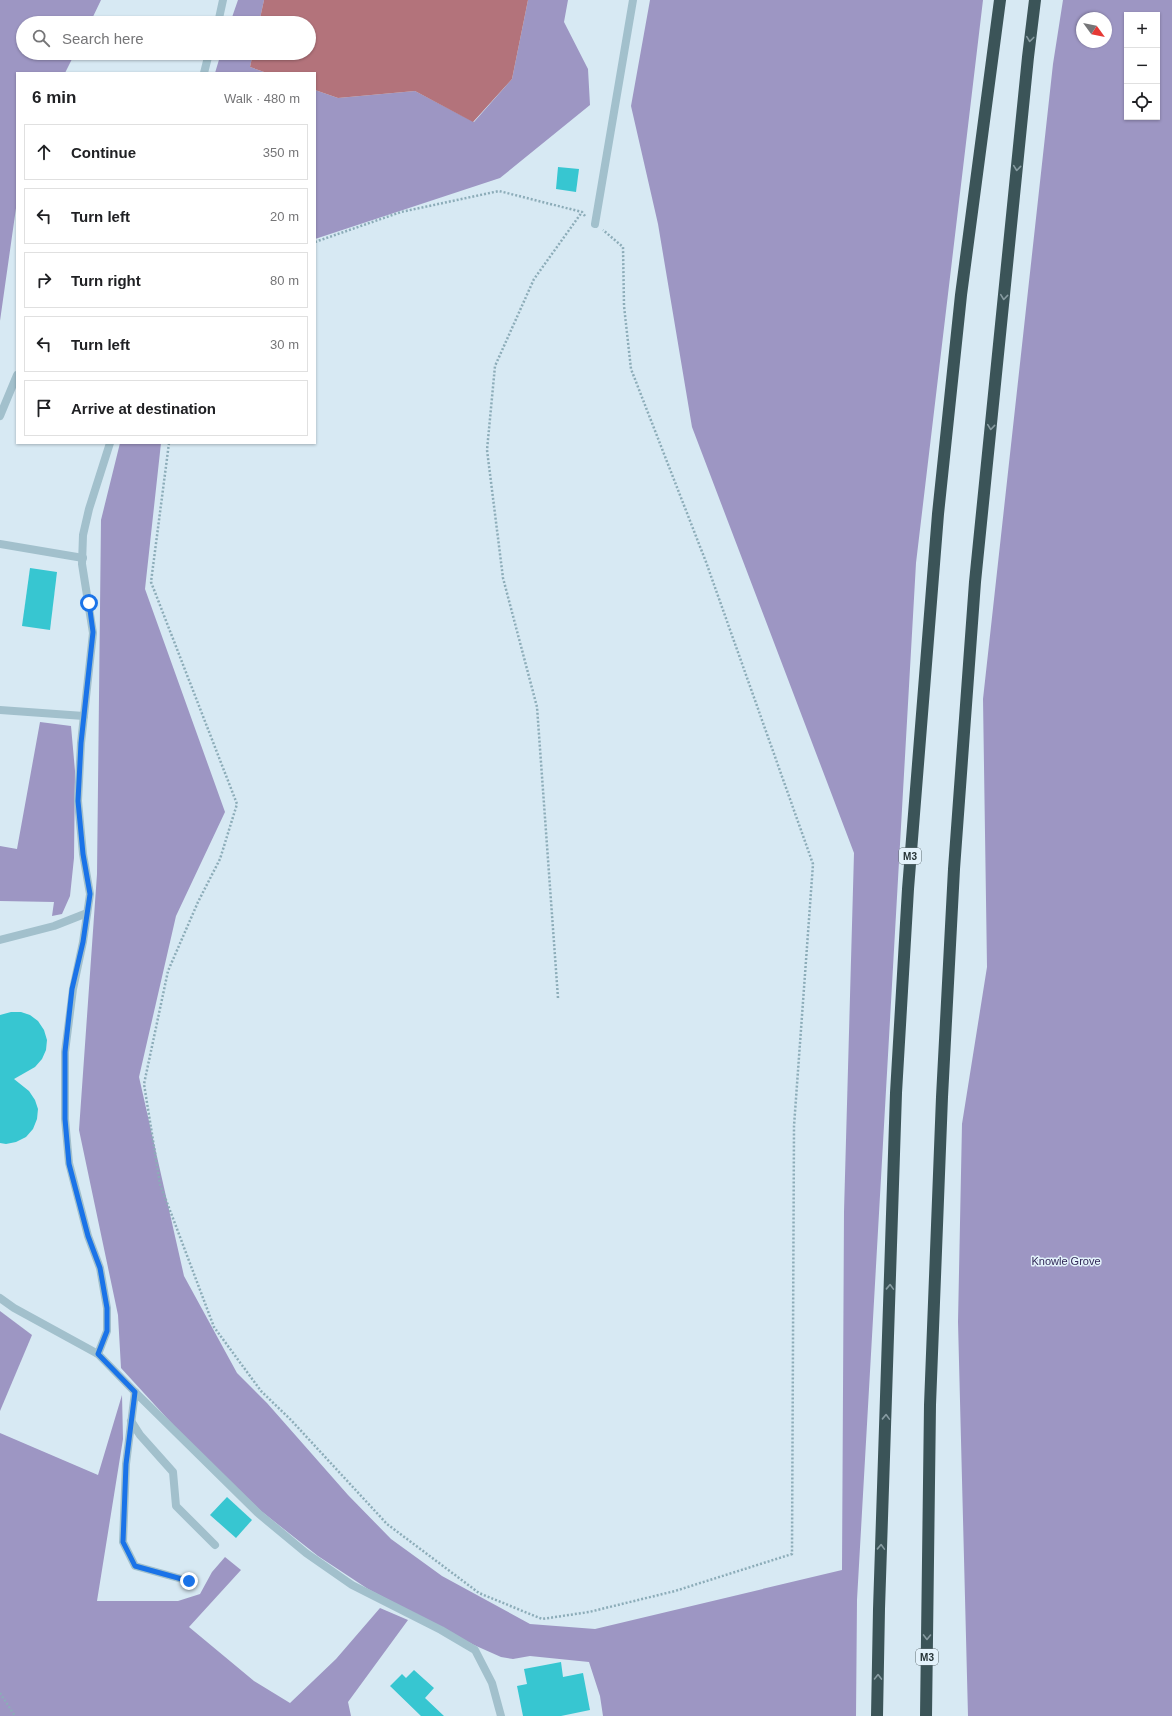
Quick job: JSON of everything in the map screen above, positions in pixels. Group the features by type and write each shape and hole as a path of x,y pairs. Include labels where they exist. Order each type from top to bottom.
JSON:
{"highway":[{"name":"M3","path":"877,1716 879,1609 896,1093 908,889 938,506 961,294 1000,0"},
{"name":"M3","path":"926,1716 930,1405 942,1096 954,869 975,582 1026,73 1035,0"}],"lane":[{"path":"220,16 223,0"},
{"path":"595,224 633,0"},
{"path":"204,72 207,60"},
{"path":"0,416 16,377"},
{"path":"98,1354 107,1331 107,1308 100,1268 88,1236 69,1164 65,1119 65,1052 72,989 83,942 90,894 83,854 78,801 84,716 93,632 83,558 84,536 89,509 110,444"},
{"path":"0,544 83,558"},
{"path":"0,710 84,716"},
{"path":"0,940 54,926 87,913"},
{"path":"0,1298 20,1311 98,1354 258,1514 306,1553 352,1585 441,1630 475,1650 492,1683 501,1716"},
{"path":"135,1392 126,1464 123,1542 135,1566 189,1581"},
{"path":"131,1421 140,1435 173,1472 176,1506 215,1545"}],"path":[{"path":"169,444 151,582 237,804 220,859 198,902 168,971 144,1084 160,1184 214,1327 261,1391 291,1420 387,1524 479,1593 542,1619 588,1612 675,1591 792,1554 794,1126 813,864 706,562 631,369 624,306 623,247 582,212 499,191 401,212 316,242"},
{"path":"558,998 537,707 503,578 487,450 495,366 534,279 582,212"},
{"path":"0,1693 15,1716"}],"green space":[{"path":"0,0 101,0 93,16 16,16 16,60 72,60 66,72 16,72 16,208 0,321"},
{"path":"238,0 264,0 261,16 232,16"},
{"path":"528,0 568,0 564,22 588,69 590,105 500,178 316,239 316,90 338,98 415,91 474,122 512,79"},
{"path":"650,0 983,0 916,563 857,1600 856,1716 603,1716 600,1696 589,1662 530,1656 513,1659 501,1657 474,1645 368,1589 318,1556 261,1511 187,1440 121,1368 118,1315 79,1130 97,874 101,520 120,444 161,444 145,589 225,812 176,916 139,1077 184,1276 237,1373 267,1403 348,1495 391,1539 442,1576 530,1624 595,1629 842,1570 844,1212 854,853 692,427 658,224 631,106"},
{"name":"Knowle Grove","path":"1063,0 1172,0 1172,1716 968,1716 958,1322 962,1124 987,967 983,699 1053,64"},
{"path":"219,60 252,60 250,67 264,72 215,72"},
{"path":"40,722 71,726 75,771 74,858 70,896 62,914 52,916 54,902 0,901 0,846 17,849"},
{"path":"0,1311 32,1335 0,1411"},
{"path":"122,1395 123,1439 97,1601 178,1601 200,1594 212,1572 225,1557 241,1570 189,1627 254,1681 290,1703 336,1659 380,1608 408,1620 348,1702 351,1716 0,1716 0,1433 98,1475"}],"shaded area":[{"path":"264,0 528,0 512,79 473,122 415,91 338,98 316,90 316,72 264,72 250,67 252,60 316,60 316,16 261,16"}],"building":[{"path":"558,167 579,169 576,192 556,189"},
{"path":"30,568 57,572 50,630 22,626"},
{"path":"11,1012 21,1012 30,1015 38,1021 44,1030 47,1040 46,1050 42,1059 35,1067 14,1079 29,1091 35,1100 38,1109 37,1119 33,1129 26,1137 16,1142 6,1144 0,1143 0,1015"},
{"path":"227,1497 252,1520 236,1538 210,1515"},
{"path":"561,1662 563,1677 583,1673 590,1710 561,1716 523,1716 517,1686 527,1684 524,1669"},
{"path":"414,1670 434,1688 425,1698 444,1716 421,1716 390,1686 402,1674 406,1678"}],"route":[{"path":"89,603 93,632 81,743 78,801 83,854 90,894 83,942 72,989 65,1052 65,1119 69,1164 75,1192 84,1218 88,1236 100,1268 107,1308 107,1331 98,1354 135,1392 126,1464 123,1542 135,1566 189,1581"}]}
